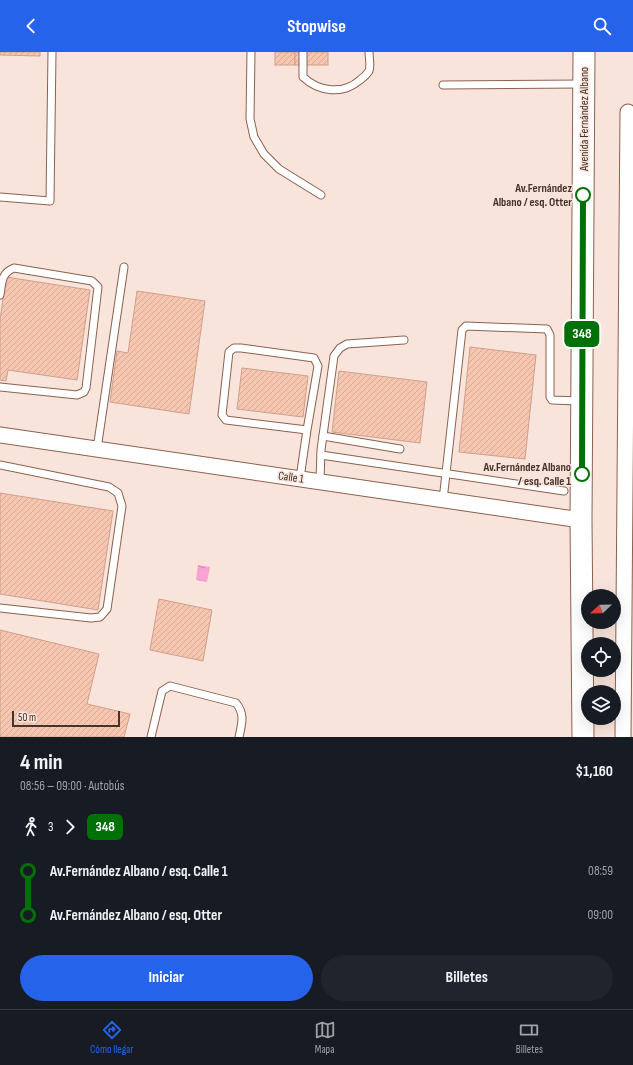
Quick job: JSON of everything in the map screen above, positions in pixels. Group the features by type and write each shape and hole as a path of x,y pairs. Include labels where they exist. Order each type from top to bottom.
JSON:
{"street":[{"name":"Avenida Fernández Albano","path":"583,737 581,520 584,52"},
{"path":"623,737 628,686 630,155 628,112"},
{"name":"Calle 1","path":"0,435 581,520"}],"lane":[{"path":"0,197 50,201 52,52"},
{"path":"251,52 250,119 254,137 264,154 279,169 321,195"},
{"path":"303,52 303,77 321,88 336,90 351,86 364,77 369,70 369,52"},
{"path":"443,85 584,84"},
{"path":"97,449 124,267"},
{"path":"0,295 3,277 6,272 14,268 92,280 98,287 86,388 84,392 77,395 0,387"},
{"path":"443,500 462,330 466,326 547,329 550,335 550,397 552,400 582,401"},
{"path":"320,481 323,436 334,356 340,348 347,344 404,340"},
{"path":"300,478 318,366 314,358 241,348 234,348 229,352 222,415 226,420 307,430"},
{"path":"323,436 400,449"},
{"path":"321,455 564,491"},
{"path":"0,465 110,487 118,493 122,506 107,609 100,617 91,618 0,608"},
{"path":"151,737 162,691 170,686 236,703 242,710 243,719 239,737"}],"water":[{"path":"198,565 210,567 207,582 196,580"}],"building":[{"path":"0,52 40,52 40,56 0,55"},
{"path":"275,52 295,52 295,65 275,65"},
{"path":"295,52 328,52 328,65 295,65"},
{"path":"6,277 90,290 77,380 8,370 6,381 0,380 0,320"},
{"path":"137,291 205,301 189,414 110,402 117,351 128,353"},
{"path":"470,347 536,355 525,459 459,452"},
{"path":"242,368 308,376 303,417 237,409"},
{"path":"339,371 427,382 420,443 332,432"},
{"path":"0,493 113,511 98,610 0,594"},
{"path":"159,599 212,610 203,661 150,650"},
{"path":"0,630 99,654 87,704 130,714 124,737 0,737"}],"bus line":[{"name":"348","path":"582,474 583,195"}],"place":[{"name":"Av.Fernández Albano / esq. Otter","path":"583,195"},
{"name":"Av.Fernández Albano / esq. Calle 1","path":"582,474"}]}
